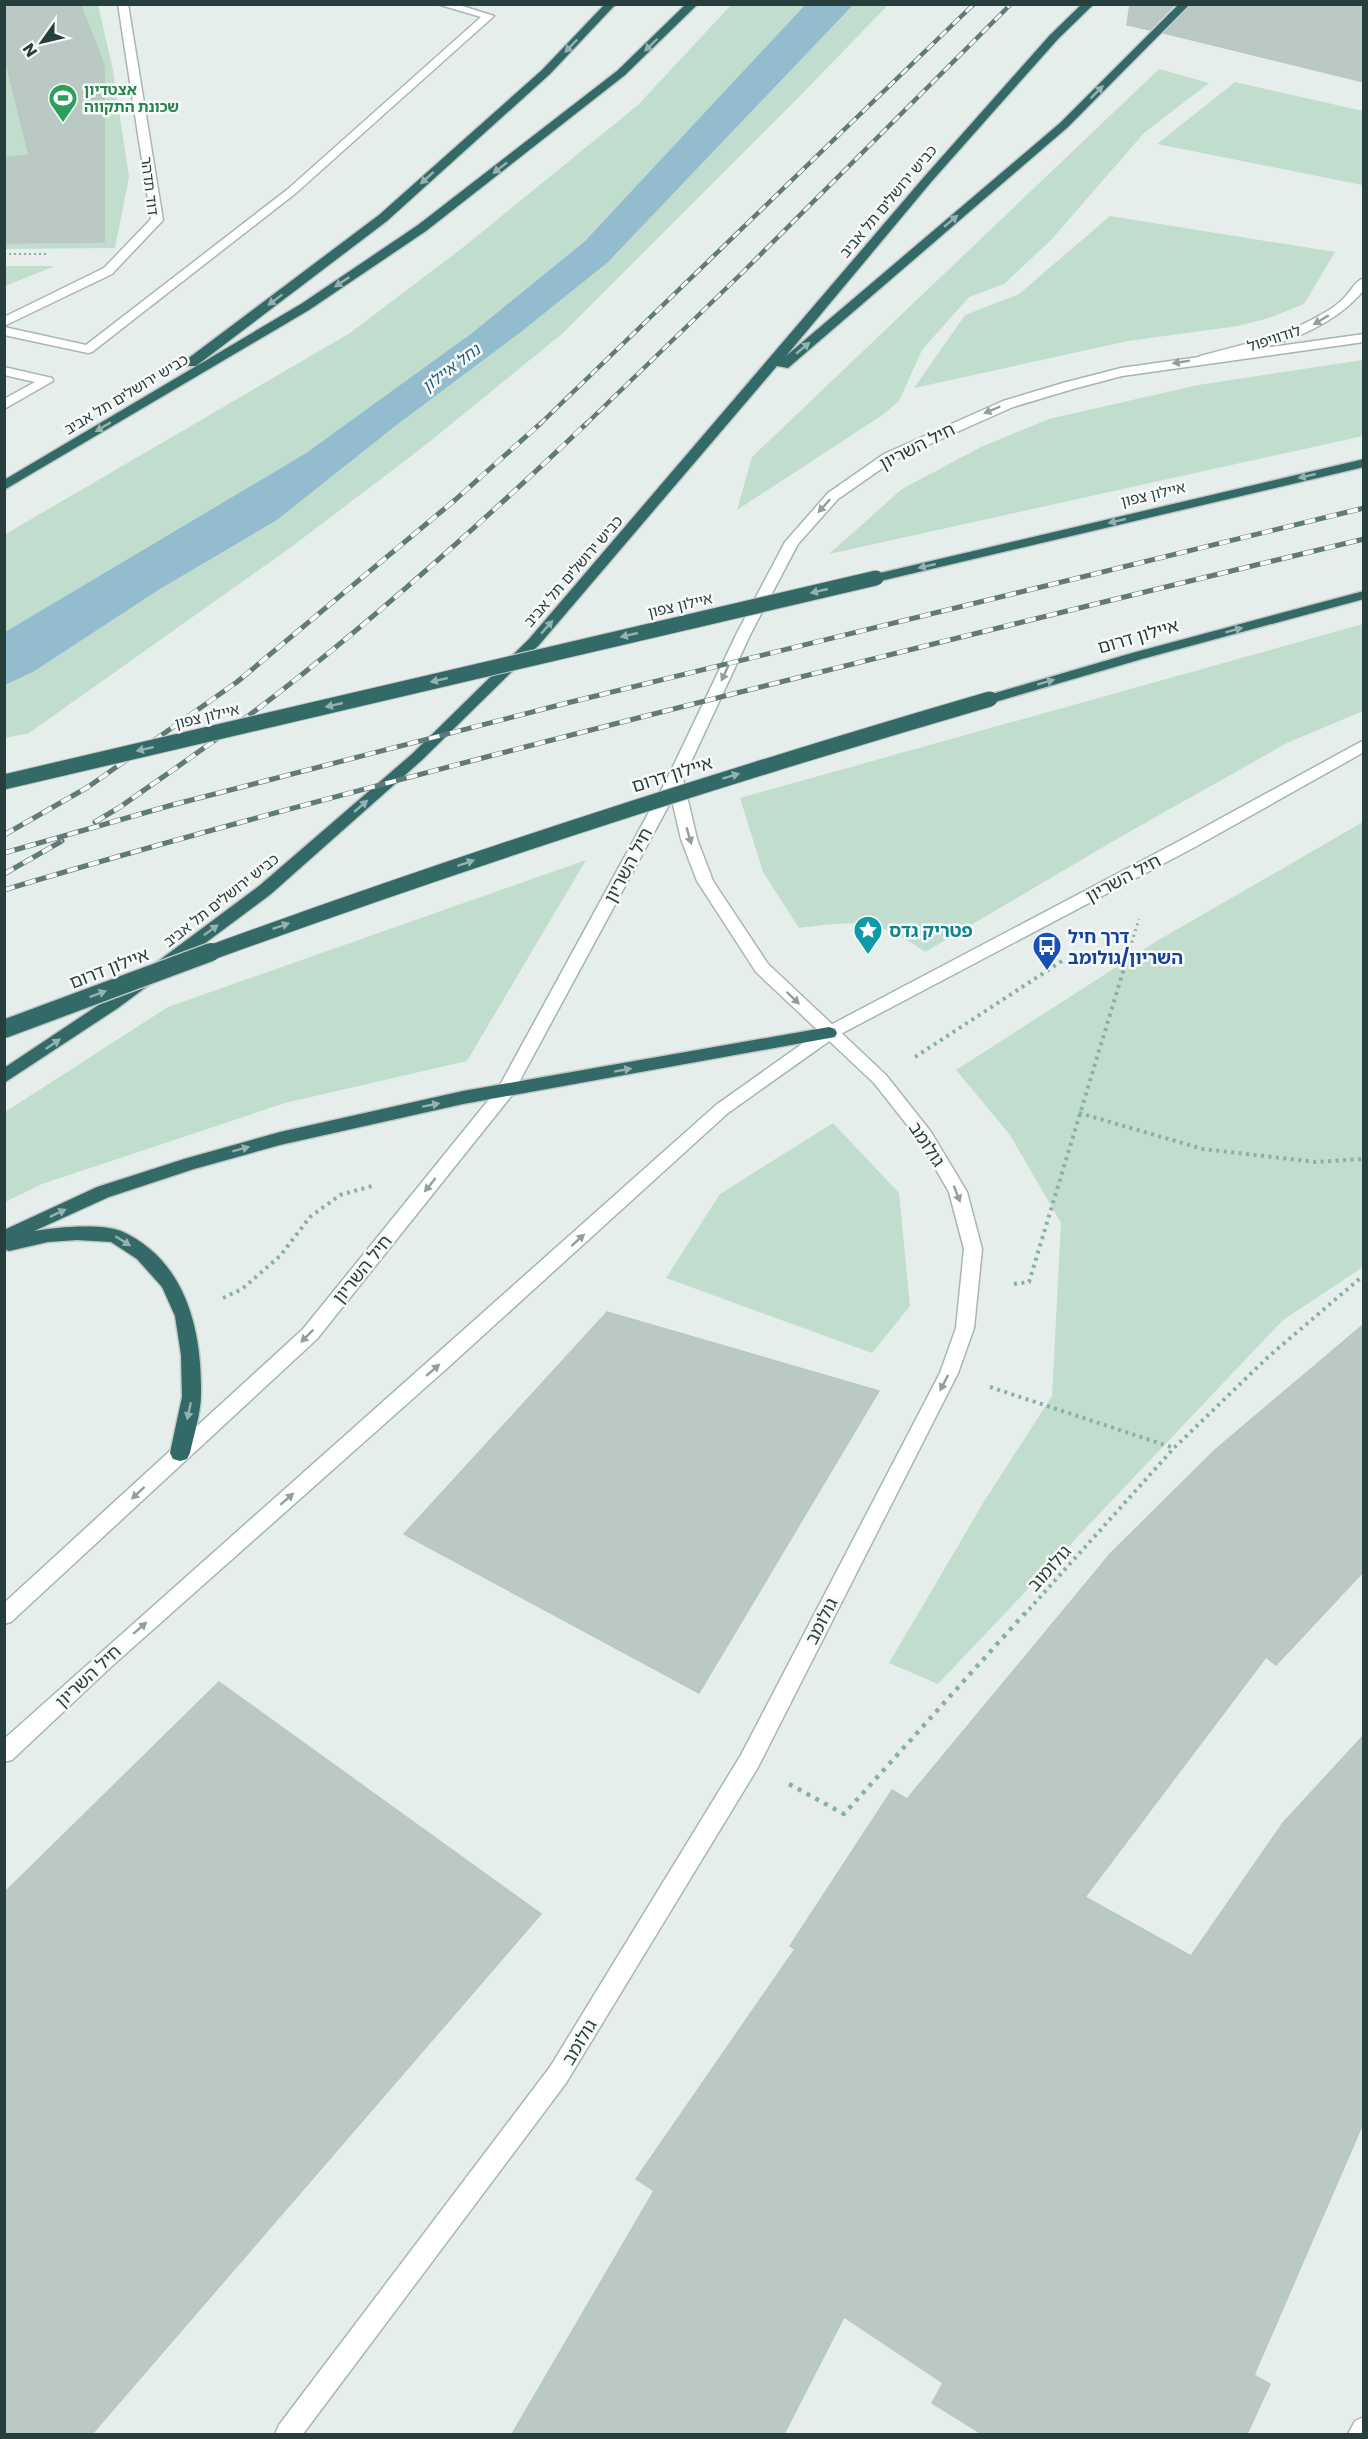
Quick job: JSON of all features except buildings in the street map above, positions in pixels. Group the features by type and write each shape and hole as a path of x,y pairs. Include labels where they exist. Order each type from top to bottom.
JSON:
{"highway":[{"path":"124,414 382,218 546,72 611,4"},
{"name":"כביש ירושלים תל אביב","path":"4,486 305,308 422,228 621,73 693,4"},
{"name":"כביש ירושלים תל אביב","path":"4,1077 112,1004 265,890 417,757 534,642 743,399 928,178 1054,37 1089,4"},
{"path":"743,399 1064,125 1185,4"},
{"name":"איילון צפון","path":"4,782 1364,463"},
{"name":"איילון דרום","path":"4,1029 215,949 615,812 838,742 1137,656 1364,595"},
{"path":"4,1238 102,1193 236,1150 385,1113 829,1033"},
{"path":"4,1246 48,1235 77,1233 115,1236 143,1254 169,1283 184,1316 190,1355 192,1397 180,1453"}],"main road":[{"name":"דוד תדהר","path":"4,322 108,271 157,220 123,4"},
{"path":"4,331 88,349 292,191 489,16 442,4"},
{"name":"לודוויפול","path":"1204,359 1294,335 1330,315 1353,297 1364,282"},
{"name":"חיל השריון","path":"4,1616 309,1334 506,1091 675,779 744,633 792,542 833,496 889,457 1008,404 1121,372 1364,338"},
{"path":"4,371 47,381 4,405"},
{"name":"חיל השריון","path":"4,1753 105,1659 455,1351 722,1109 829,1033 1189,843 1364,745"},
{"name":"גולומב","path":"288,2434 558,2075 749,1762 949,1373 965,1328 973,1249 958,1192 925,1136 880,1079 762,968 705,881 689,839 675,779"},
{"path":"1361,2434 1364,2430"}],"path":[{"path":"969,1288 1029,1282 1142,909"},
{"path":"1079,1113 1203,1149 1316,1162 1364,1159"},
{"path":"184,1316 242,1289 280,1256 310,1217 340,1195 444,1168"},
{"name":"גולומוב","path":"749,1762 844,1814 1174,1448 1268,1357 1364,1275"},
{"path":"949,1373 1174,1448"}],"green space":[{"name":"אצטדיון שכונת התקווה","path":"4,5 98,5 113,70 129,177 115,248 5,249"},
{"path":"731,5 806,5 585,241 472,333 306,453 5,632 4,535 350,333 461,249 638,105"},
{"path":"853,5 888,5 563,333 423,447 294,545 29,733 5,738 5,685 33,672 160,589 277,520 398,424 521,332 607,262"},
{"path":"1159,69 1209,83 1144,133 1051,240 1004,284 969,297 922,350 899,401 884,414 737,510 752,457"},
{"path":"1235,82 1363,111 1362,185 1157,144"},
{"path":"1110,216 1335,252 1304,304 1269,318 1238,326 1128,341 914,388 965,315 1019,294"},
{"path":"5,266 55,266 5,286"},
{"path":"1363,360 1363,436 829,554 902,489 981,447 1049,419 1198,385"},
{"path":"1363,624 1363,711 1287,743 1122,836 925,952 893,933 865,925 836,924 799,928 763,872 740,798"},
{"path":"1363,822 1363,1267 1283,1320 938,1684 889,1663 985,1500 1052,1396 1061,1223 1010,1135 956,1070 1157,941"},
{"path":"586,860 467,1061 285,1103 42,1184 5,1202 5,1112 168,1007"},
{"path":"833,1123 899,1193 910,1306 872,1353 666,1278 720,1194"}],"water":[{"name":"נחל איילון","path":"806,4 853,5 608,262 277,520 160,589 33,672 5,685 5,632 306,453 472,333 585,241"}],"railway":[{"path":"539,425 974,4"},
{"path":"585,425 742,273 1011,4"},
{"path":"4,835 88,787 237,682 455,500 541,423"},
{"path":"95,822 216,740 313,666 433,565 587,423"},
{"path":"4,853 172,805 567,703 1364,508"},
{"path":"4,890 187,837 494,755 928,645 1364,539"},
{"path":"4,874 62,841"}],"place":[{"name":"אצטדיון שכונת התקווה","path":"63,124"},
{"name":"פטריק גדס","path":"868,956"},
{"name":"דרך חיל השריון/גולומב","path":"1047,972"}]}
